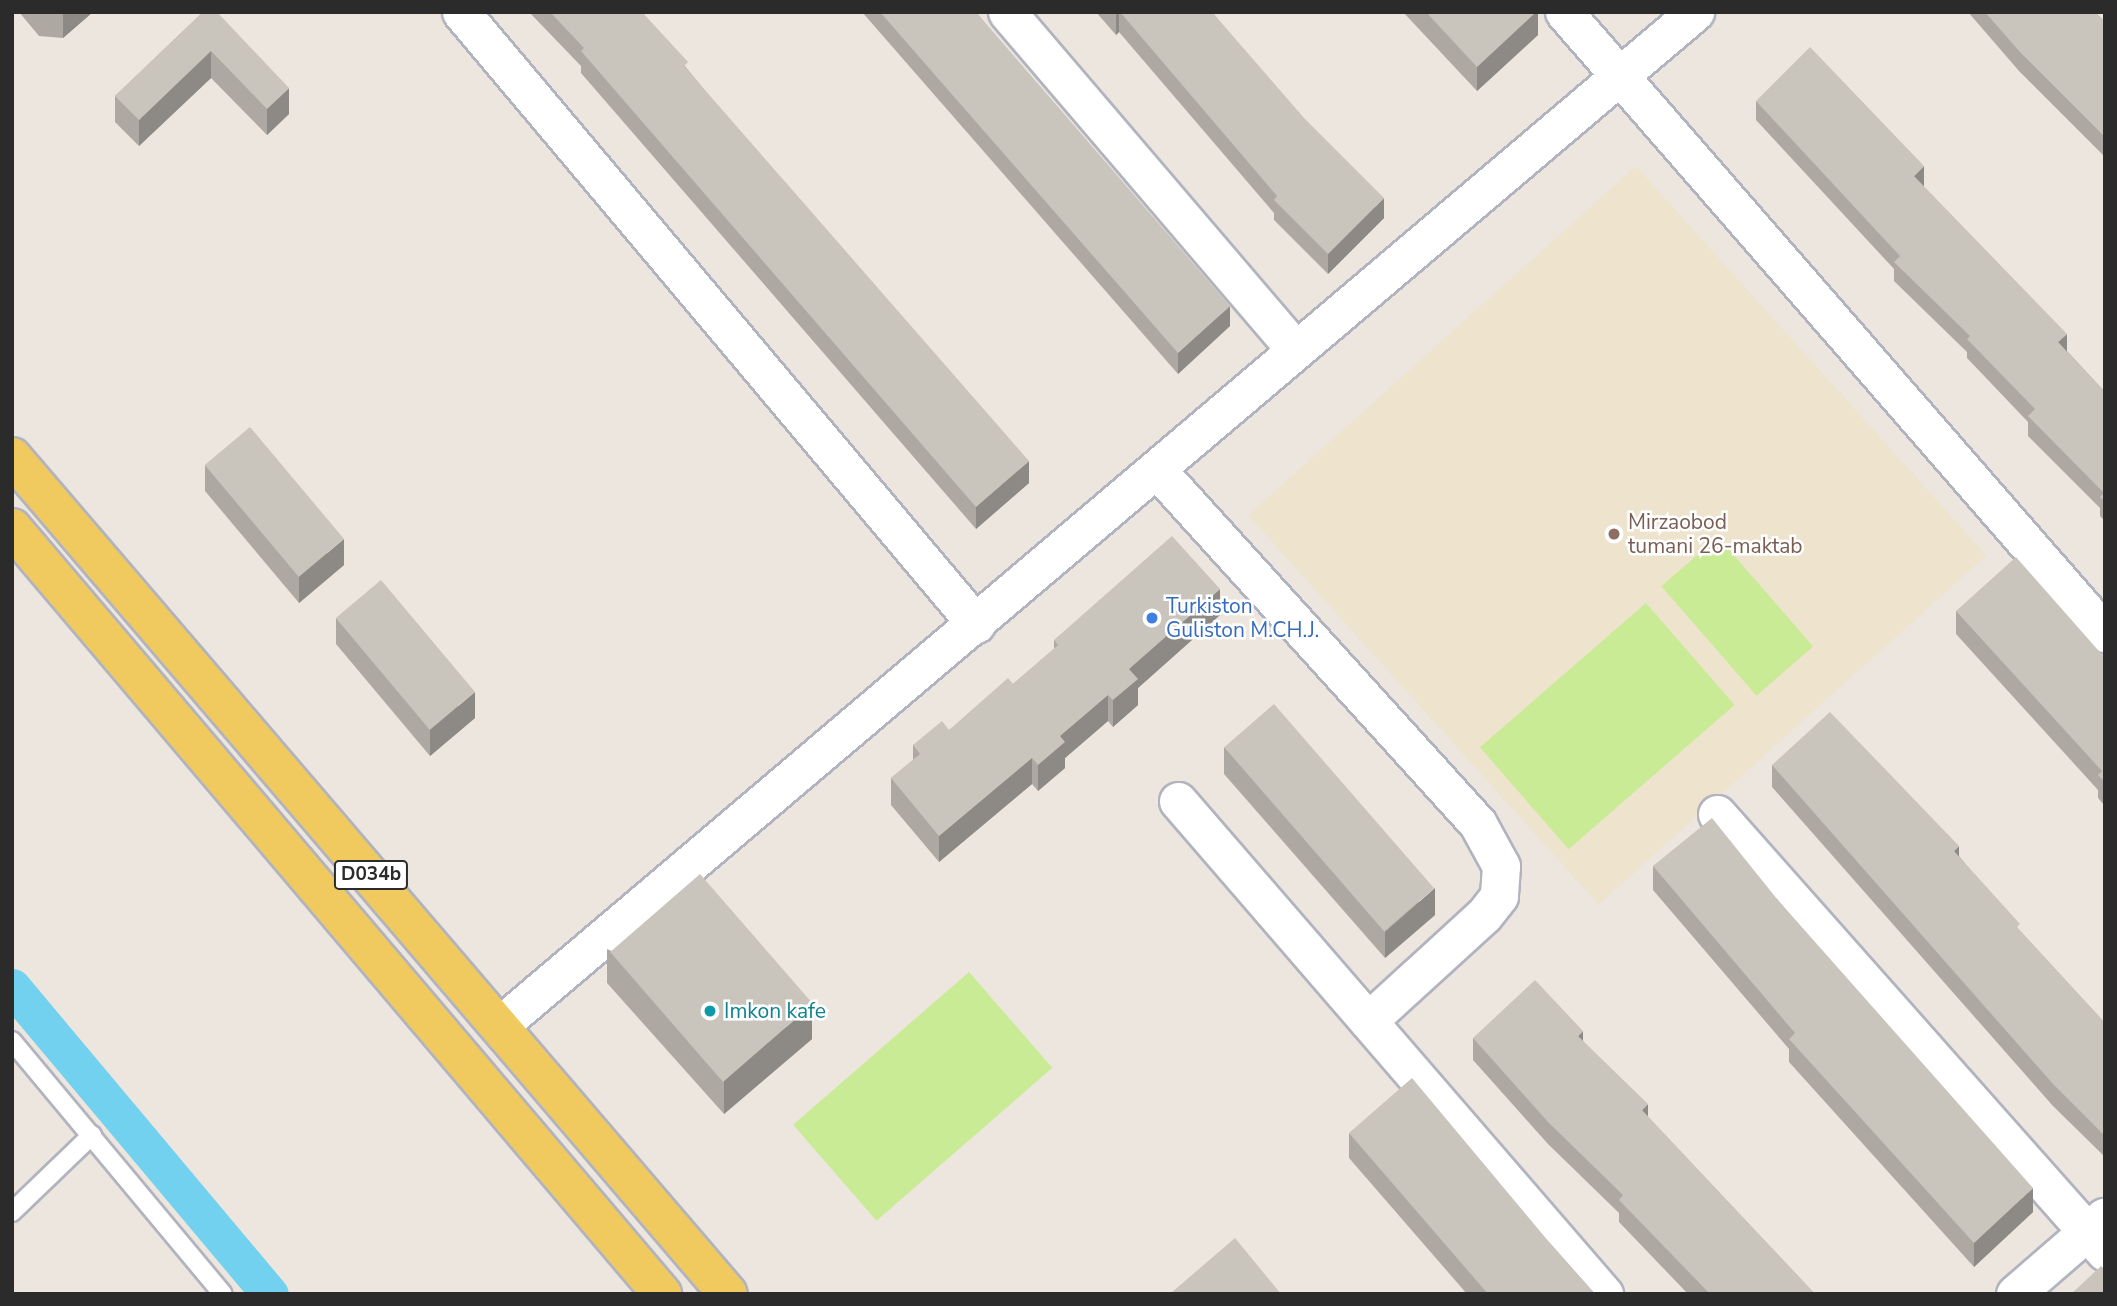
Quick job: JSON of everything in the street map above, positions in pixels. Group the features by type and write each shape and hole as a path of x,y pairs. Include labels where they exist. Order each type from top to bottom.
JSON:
{"main road":[{"name":"D034b","path":"12,457 728,1294"},
{"name":"D034b","path":"12,528 662,1294"}],"street":[{"path":"461,12 976,624"},
{"path":"1007,12 1295,349"},
{"path":"1564,12 2105,633"},
{"path":"500,1025 1158,471 1295,349 1695,12"},
{"path":"1158,471 1478,824 1501,866 1499,896 1484,915 1368,1021"},
{"path":"1178,800 1604,1294"},
{"path":"1717,814 2099,1233 2015,1294"}],"lane":[{"path":"12,1041 223,1294"},
{"path":"12,1212 92,1135"}],"shaded area":[{"name":"Mirzaobod tumani 26-maktab","path":"1636,166 1987,555 1599,905 1248,515"}],"green space":[{"path":"1718,537 1813,646 1757,696 1661,586"},
{"path":"1646,603 1735,705 1569,849 1480,747"},
{"path":"969,972 1052,1068 876,1221 793,1125"}],"building":[{"path":"203,12 217,12 289,88 267,109 211,51 139,120 115,96"},
{"path":"550,12 642,12 688,62 684,66 1029,461 976,507 581,51 584,48"},
{"path":"880,12 976,12 1230,306 1178,353"},
{"path":"1120,12 1212,12 1304,118 1384,198 1328,254 1274,200 1277,196"},
{"path":"1426,12 1536,12 1477,67"},
{"path":"1985,12 2095,12 2105,22 2105,137 2019,51"},
{"path":"1810,47 1924,166 1914,176 2067,334 2058,342 2105,392 2105,502 2100,497 2104,493 2028,416 2035,409 1967,339 1970,336 1894,262 1900,256 1756,101"},
{"path":"250,427 344,539 299,577 205,465"},
{"path":"1172,536 1220,589 1129,669 1138,679 1113,700 1108,695 1060,736 1065,742 1038,765 1032,758 939,836 891,778 920,754 913,745 942,721 949,730 1008,678 1013,684 1058,645 1054,640"},
{"path":"2016,557 2105,658 2105,782 2098,775 2102,771 1956,611"},
{"path":"381,580 475,692 430,730 336,618"},
{"path":"1274,704 1434,888 1384,931 1224,747"},
{"path":"1830,712 1959,846 1954,851 2020,924 2017,927 2105,1023 2105,1136 2053,1084 1772,765"},
{"path":"1712,818 1777,899 2033,1188 1974,1243 1789,1039 1795,1033 1653,866"},
{"name":"Imkon kafe","path":"700,874 813,1004 723,1082 610,952"},
{"path":"1535,980 1583,1031 1578,1036 1648,1104 1642,1110 1815,1294 1710,1294 1619,1200 1623,1195 1548,1122 1473,1038"},
{"path":"1412,1078 1595,1294 1488,1294 1349,1133"},
{"path":"1235,1238 1281,1294 1171,1294 1171,1293"},
{"path":"2101,1266 2105,1270 2105,1294 2071,1294"}],"waterway":[{"path":"12,987 270,1294"}],"place":[{"name":"Mirzaobod tumani 26-maktab","path":"1614,534"},
{"name":"Turkiston Guliston M.CH.J.","path":"1152,618"},
{"name":"Imkon kafe","path":"710,1011"}]}
